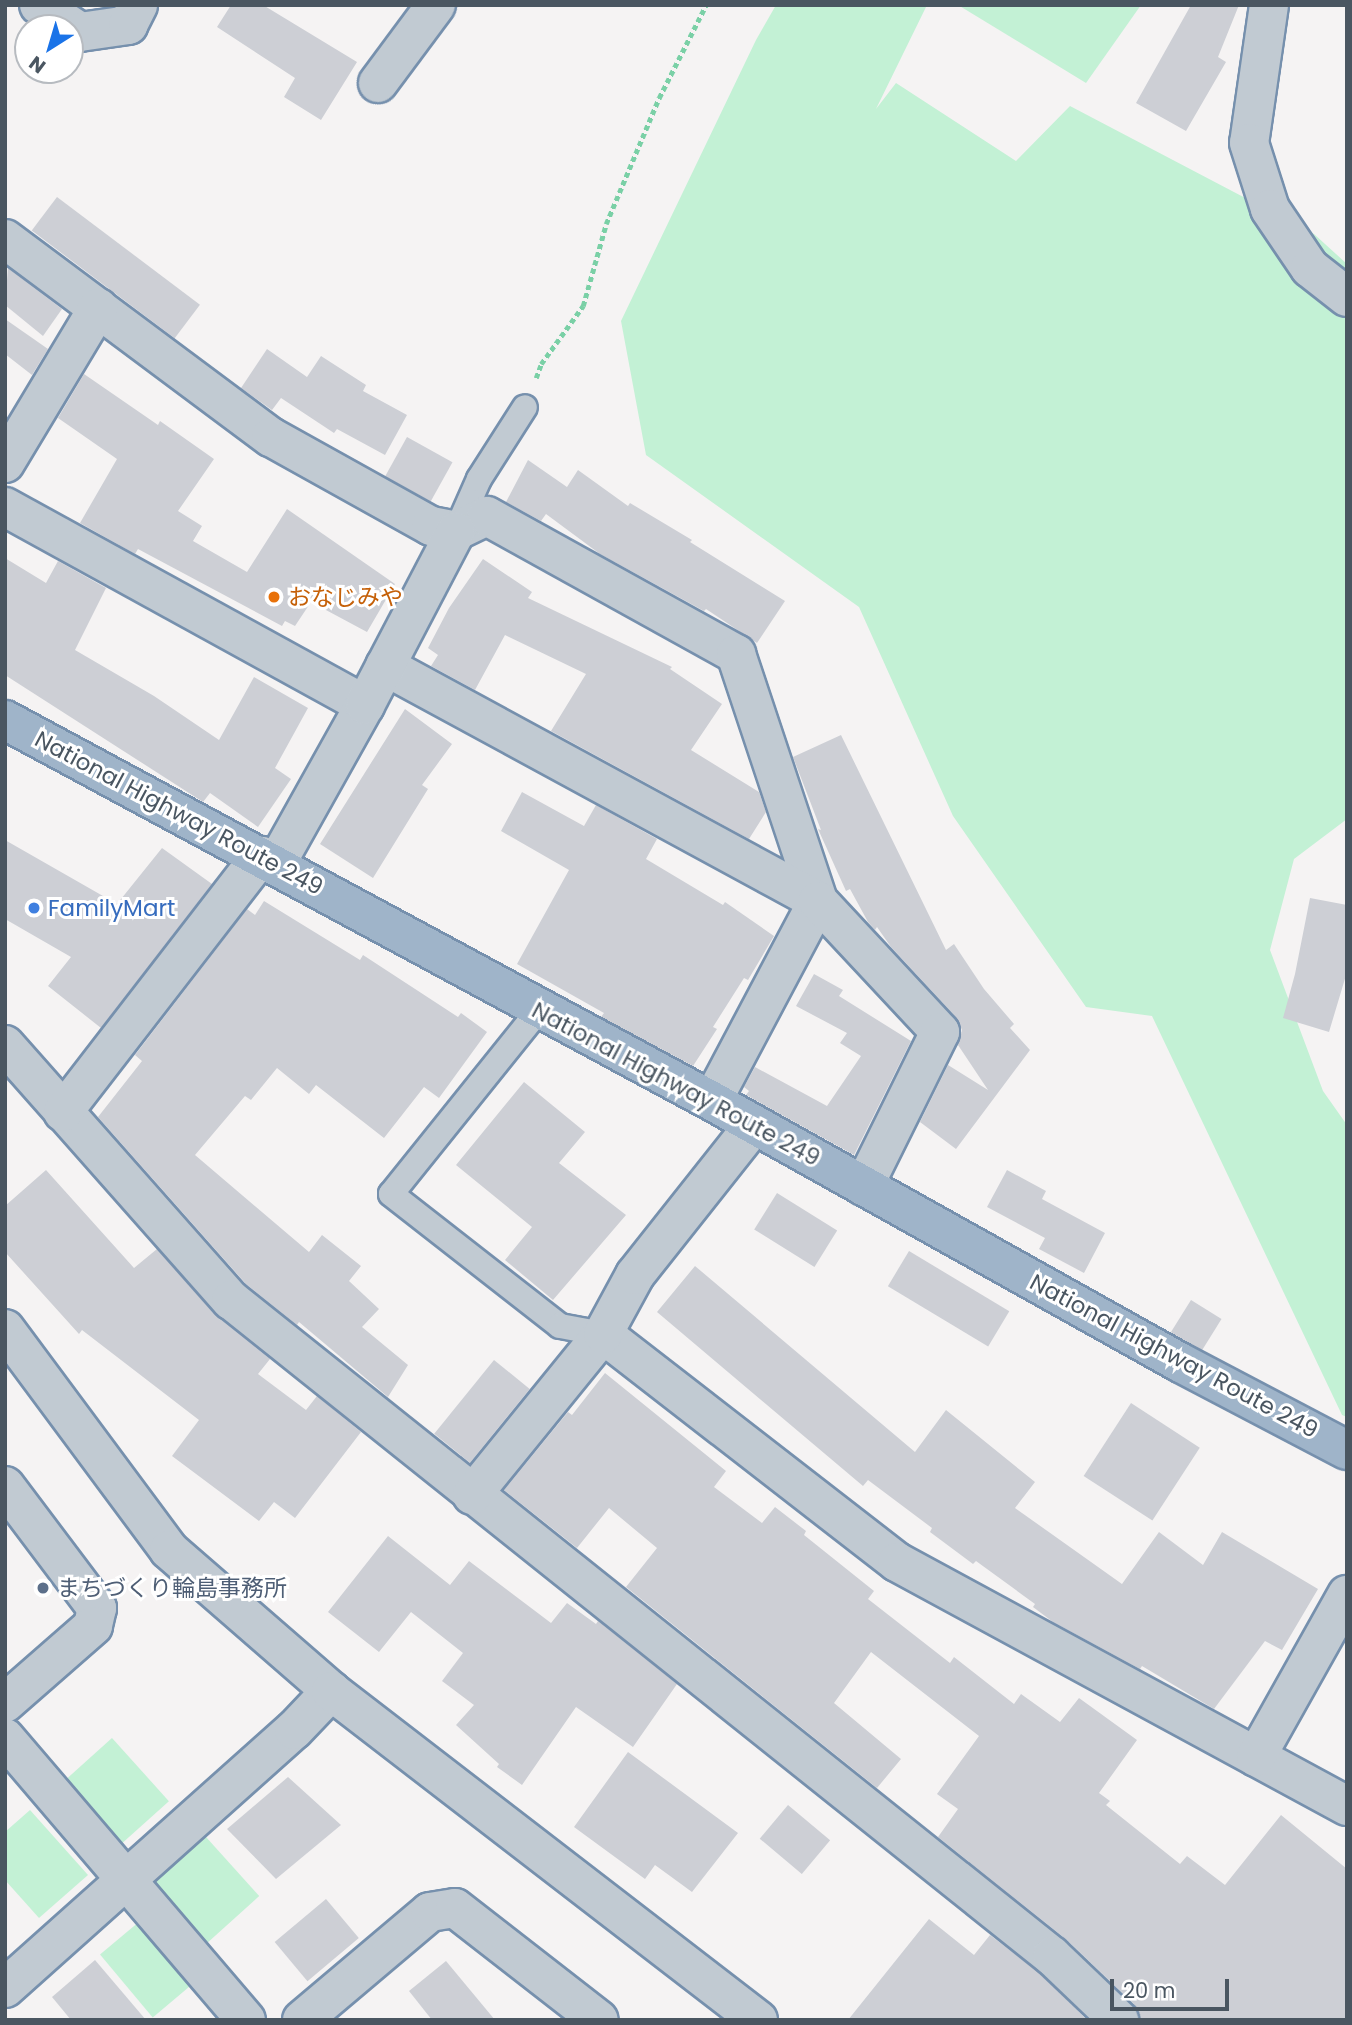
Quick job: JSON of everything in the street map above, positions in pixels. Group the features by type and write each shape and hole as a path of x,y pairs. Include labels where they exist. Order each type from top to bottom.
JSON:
{"highway":[{"name":"National Highway Route 249","path":"5,720 712,1101 1169,1356 1347,1450"}],"street":[{"path":"39,5 80,32 128,25 138,5"},
{"path":"378,83 436,5"},
{"path":"1269,5 1264,24 1249,143 1270,209 1310,268 1347,297"},
{"path":"5,239 271,437 431,527 456,531 487,516 736,654 818,901 712,1101"},
{"path":"5,463 98,308"},
{"path":"5,507 365,705"},
{"path":"63,1112 268,860 365,705 456,531"},
{"path":"385,666 818,901 940,1032 864,1186"},
{"path":"5,1045 231,1300 1052,1956 1119,2020"},
{"path":"472,1495 603,1334 635,1275 754,1125"},
{"path":"5,1329 169,1550 331,1691 758,2020"},
{"path":"603,1334 897,1562 1347,1806"},
{"path":"5,1486 97,1608 93,1626 5,1703"},
{"path":"1256,1757 1347,1595"},
{"path":"5,1988 294,1730 331,1691"},
{"path":"5,1738 246,2020"},
{"path":"302,2020 430,1912 454,1908 599,2020"}],"lane":[{"path":"456,531 479,479 525,407"},
{"path":"539,1010 391,1194 560,1326 603,1334"}],"path":[{"path":"525,407 541,364 583,306 606,224 659,98 706,5"}],"green space":[{"path":"776,5 927,5 876,109 896,83 1016,161 1070,106 1314,234 1347,264 1347,819 1294,859 1270,950 1323,1091 1347,1125 1347,1417 1342,1415 1152,1016 1086,1007 953,816 859,607 646,455 621,321 756,40"},
{"path":"958,5 1141,5 1086,83"},
{"path":"112,1738 169,1801 113,1851 56,1788"},
{"path":"30,1810 88,1875 39,1918 5,1880 5,1832"},
{"path":"197,1827 259,1896 198,1951 136,1882"},
{"path":"146,1916 199,1979 153,2017 100,1955"}],"building":[{"path":"231,5 263,5 357,62 321,120 284,97 295,78 217,27"},
{"path":"1191,5 1239,5 1218,57 1226,62 1186,131 1136,103"},
{"path":"57,197 200,305 175,338 32,231"},
{"path":"8,268 62,309 43,336 5,305"},
{"path":"5,319 48,349 32,375 5,354"},
{"path":"267,349 307,377 321,356 366,385 363,391 407,415 385,455 337,429 334,433 281,398 272,410 241,388"},
{"path":"84,374 158,425 160,421 214,459 178,511 202,526 193,541 247,572 287,509 395,584 367,632 311,602 295,626 285,621 282,626 138,549 135,554 80,523 117,459 58,418"},
{"path":"407,437 452,462 431,502 385,476"},
{"path":"528,460 567,487 578,470 628,506 630,503 692,540 690,542 785,601 757,643 706,609 704,611 600,554 546,514 541,521 506,502"},
{"path":"5,558 46,583 58,561 106,588 75,650 154,696 219,740 254,677 308,708 275,768 291,779 258,827 210,793 203,802 5,675"},
{"path":"483,559 532,592 528,598 672,667 670,669 722,704 691,750 759,792 766,812 749,839 551,731 586,674 505,635 475,690 431,666 438,655 428,648 449,608"},
{"path":"405,709 452,744 422,785 428,789 373,878 320,844"},
{"path":"841,735 946,950 954,944 984,989 1014,1024 1010,1028 1030,1050 956,1149 920,1122 948,1065 988,1090 958,1045 962,1030 956,1017 891,947 877,927 875,930 868,922 850,889 846,891 818,829 821,830 793,757"},
{"path":"522,792 584,826 596,805 657,839 646,859 723,905 725,902 774,936 748,980 744,978 713,1027 717,1029 693,1066 601,1017 604,1013 517,964 569,870 501,831"},
{"path":"5,840 117,904 162,848 212,884 101,1028 48,986 71,957 5,919"},
{"path":"1310,898 1347,905 1347,972 1329,1032 1283,1018"},
{"path":"264,901 360,960 363,955 458,1017 461,1013 487,1032 439,1098 424,1087 384,1138 316,1085 309,1094 277,1068 251,1100 245,1096 195,1155 309,1252 322,1235 361,1266 349,1281 379,1309 362,1327 408,1365 388,1397 299,1322 297,1325 246,1284 98,1117 142,1061 135,1055 247,909 255,915"},
{"path":"814,974 843,990 839,996 911,1041 854,1155 746,1095 749,1091 744,1087 755,1067 827,1106 861,1056 840,1043 847,1033 796,1006"},
{"path":"524,1082 585,1132 559,1163 626,1215 553,1300 505,1260 532,1227 456,1165"},
{"path":"46,1170 134,1268 157,1249 215,1315 270,1359 258,1374 306,1410 317,1396 361,1432 295,1518 274,1502 259,1521 172,1456 199,1420 82,1330 79,1334 5,1252 5,1206"},
{"path":"1007,1170 1046,1191 1042,1199 1105,1233 1084,1273 1039,1249 1045,1238 987,1207"},
{"path":"777,1193 837,1231 814,1267 754,1229"},
{"path":"909,1251 1009,1311 988,1346 888,1286"},
{"path":"695,1266 915,1452 946,1410 1035,1482 1015,1508 1122,1584 1159,1532 1203,1565 1222,1532 1318,1589 1282,1650 1265,1641 1214,1709 1142,1666 1140,1669 1053,1622 1033,1607 1035,1604 930,1532 932,1528 868,1480 863,1486 657,1312"},
{"path":"1191,1300 1222,1319 1201,1351 1171,1332"},
{"path":"494,1360 530,1389 470,1463 434,1434"},
{"path":"605,1373 726,1471 714,1487 762,1523 775,1507 806,1531 804,1535 874,1591 868,1599 950,1663 954,1657 1014,1704 1021,1694 1060,1722 1079,1698 1137,1740 1099,1793 1110,1801 1106,1805 1180,1864 1187,1856 1225,1885 1281,1815 1347,1869 1347,2020 1140,2020 1134,2004 1067,1940 938,1837 958,1809 937,1794 979,1736 871,1652 834,1703 901,1759 877,1788 626,1587 657,1548 609,1508 577,1548 504,1490 568,1412 572,1415"},
{"path":"1131,1403 1200,1448 1152,1521 1084,1476"},
{"path":"388,1536 450,1585 469,1561 551,1623 567,1603 596,1624 598,1621 677,1684 633,1747 576,1707 522,1785 497,1767 499,1764 456,1725 474,1705 442,1681 463,1653 411,1612 379,1652 328,1612"},
{"path":"628,1752 738,1833 692,1892 655,1865 645,1879 574,1827"},
{"path":"288,1777 341,1825 276,1879 227,1829"},
{"path":"788,1805 830,1840 802,1874 760,1839"},
{"path":"326,1899 359,1938 307,1981 275,1942"},
{"path":"929,1919 974,1955 990,1935 1038,1972 1087,2020 848,2020"},
{"path":"95,1960 146,2020 71,2020 52,1997"},
{"path":"446,1961 495,2020 432,2020 409,1991"}],"place":[{"name":"おなじみや","path":"274,597"},
{"name":"FamilyMart","path":"34,908"},
{"name":"まちづくり輪島事務所","path":"43,1588"}]}
